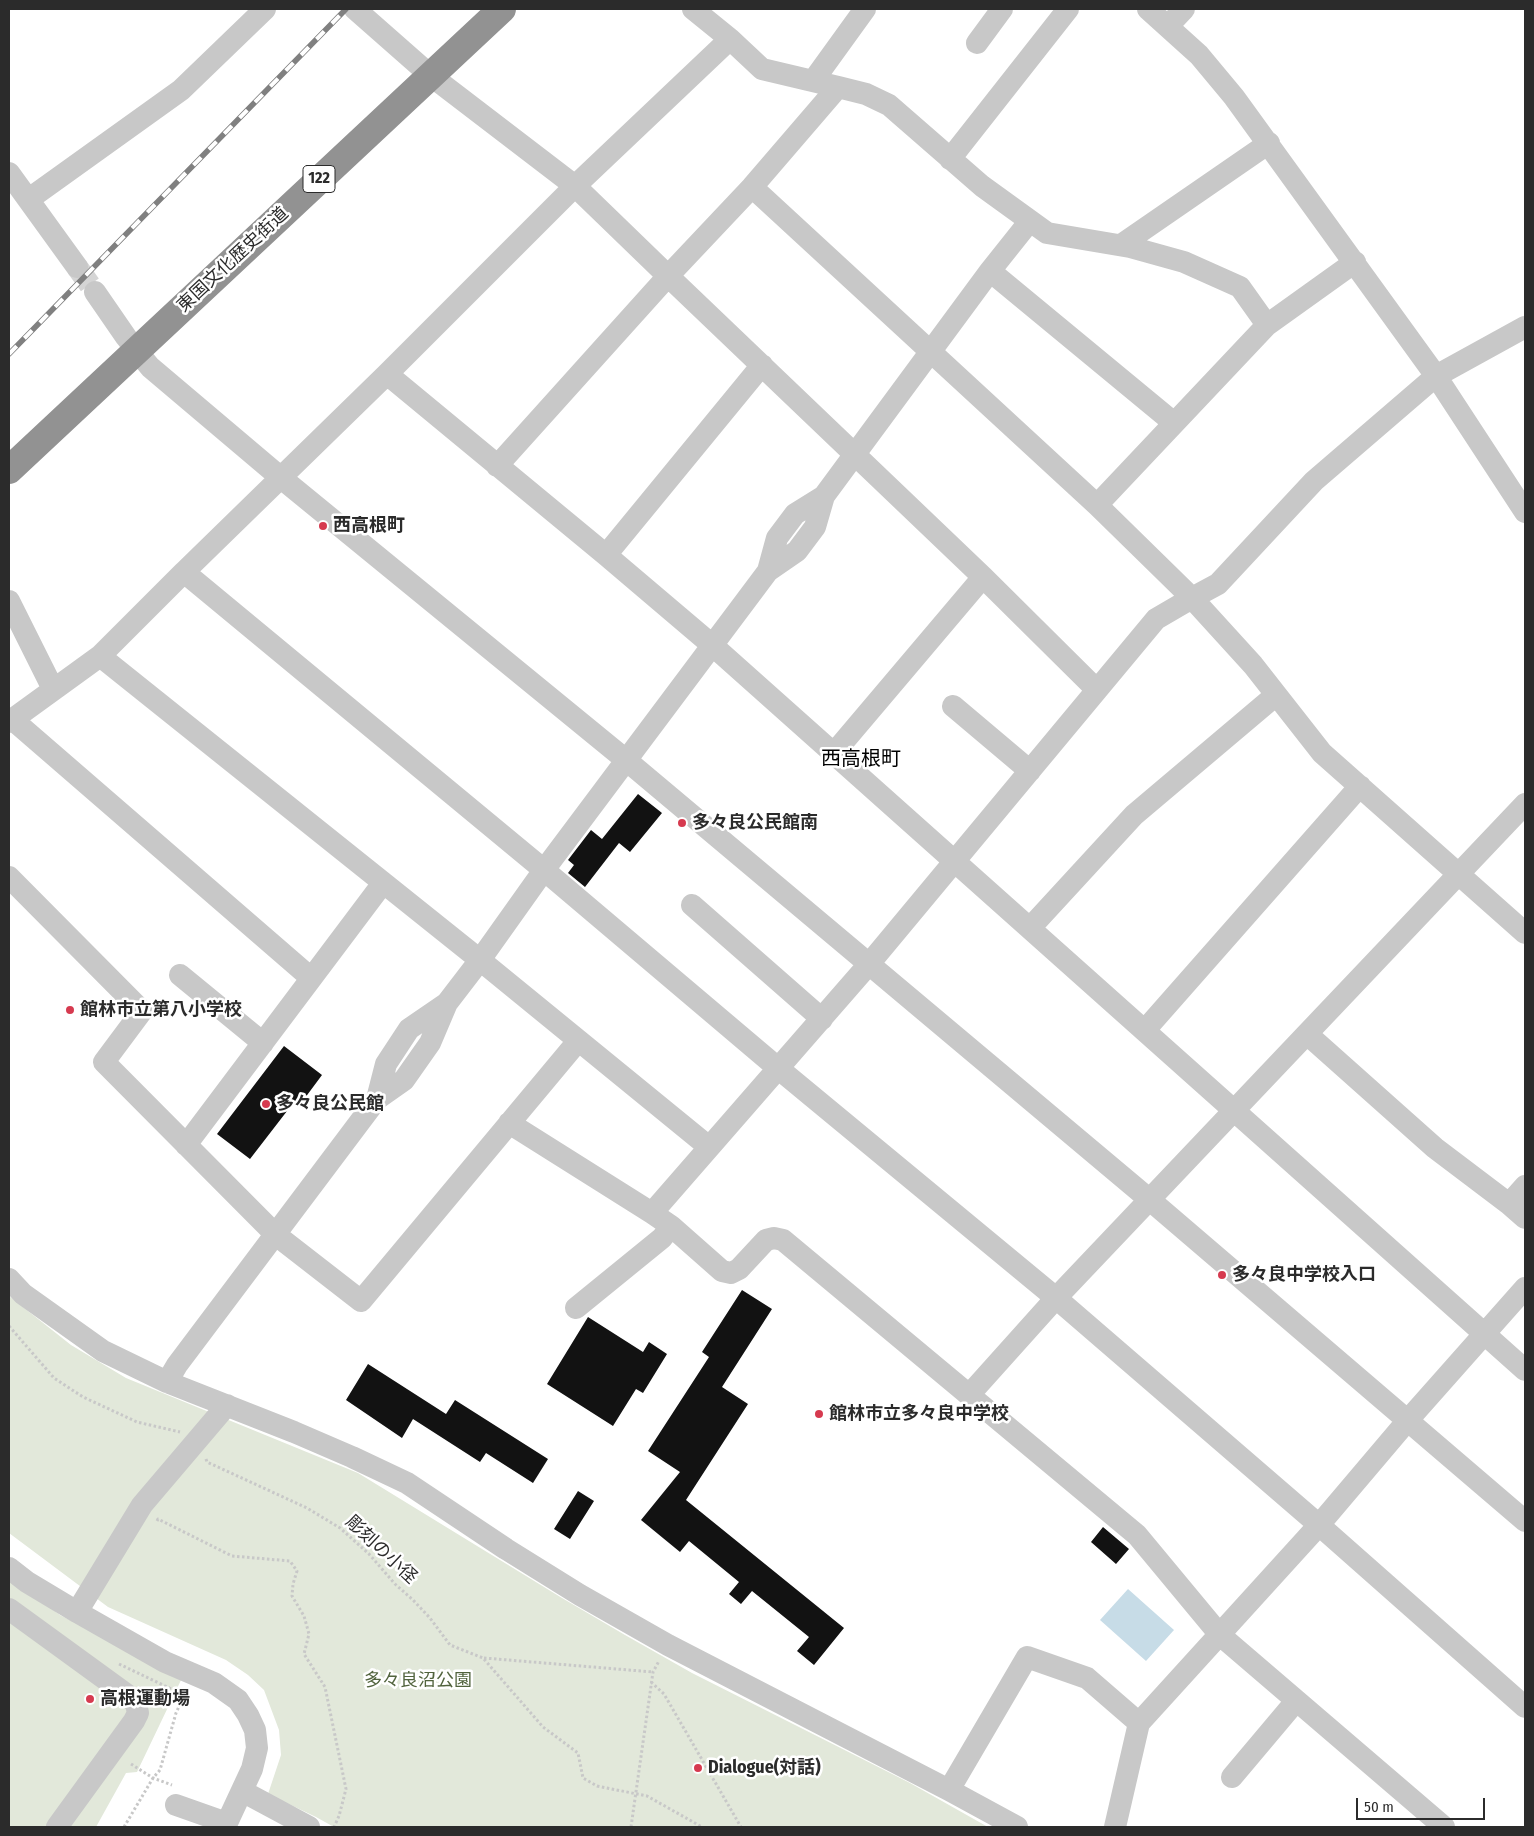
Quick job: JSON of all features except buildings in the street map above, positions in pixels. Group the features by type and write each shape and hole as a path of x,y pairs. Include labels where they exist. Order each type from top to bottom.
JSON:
{"highway":[{"name":"東国文化歴史街道","path":"9,470 430,74 502,9"}],"street":[{"path":"29,199 181,90 265,9"},
{"path":"355,9 430,74 575,186 983,577 1097,690"},
{"path":"693,9 730,39 762,69 866,94 889,105 982,186 1029,222 1047,233 1121,245 1184,262 1240,287 1268,325"},
{"path":"813,81 865,9"},
{"path":"977,43 1002,9"},
{"path":"950,158 1068,9"},
{"path":"1148,9 1177,14 1199,55 1269,143 1355,262 1436,376 1525,512"},
{"path":"312,978 10,720 100,656 575,186 730,39"},
{"path":"497,466 668,276 752,187 838,87"},
{"path":"1121,245 1269,143"},
{"path":"9,173 77,267"},
{"path":"752,187 1097,506 1192,598 1253,665 1322,753 1525,933"},
{"path":"167,1382 177,1365 377,1099 386,1064 409,1029 447,1003 768,571 777,538 795,514 824,496 990,271 1029,222"},
{"path":"1097,506 1268,325 1355,262"},
{"path":"990,271 1174,424"},
{"path":"96,292 150,367 626,760 1150,1200 1525,1521"},
{"path":"652,1212 869,964 1156,620 1218,584 1314,481 1436,376 1525,326"},
{"path":"606,555 762,365"},
{"path":"387,374 712,645 1525,1370"},
{"path":"184,572 1056,1298 1319,1525 1525,1707"},
{"path":"834,753 983,577"},
{"path":"9,601 53,689"},
{"path":"100,656 480,960 578,1042 709,1147"},
{"path":"1030,928 1134,815 1276,696"},
{"path":"953,706 1030,771"},
{"path":"1145,1030 1360,786"},
{"path":"969,1395 1056,1298 1525,804"},
{"path":"9,878 142,1011 104,1062 276,1235 361,1301 578,1042"},
{"path":"186,1145 383,883"},
{"path":"692,905 822,1019"},
{"path":"180,975 263,1043"},
{"path":"1307,1034 1435,1148 1517,1211 1525,1186"},
{"path":"509,1123 652,1212 671,1226 722,1271 731,1273 739,1269 766,1240 774,1238 783,1240 1137,1535 1220,1635 1444,1827"},
{"path":"576,1308 662,1238 671,1226"},
{"path":"9,1279 23,1294 103,1351 167,1382 352,1456 407,1483 539,1569 668,1645 1017,1827"},
{"path":"1115,1827 1139,1723 1319,1525 1408,1420 1525,1288"},
{"path":"77,1612 142,1505 227,1406"},
{"path":"9,1568 27,1582 77,1612 165,1662 214,1683 238,1700 248,1714 255,1730 257,1748 252,1769 226,1825 175,1795"},
{"path":"9,1609 130,1697 136,1704 138,1713 57,1827"},
{"path":"948,1790 1026,1657 1087,1678 1139,1723"},
{"path":"1232,1776 1296,1701"},
{"path":"242,1791 309,1827"}],"path":[{"name":"彫刻の小径","path":"9,1326 54,1378 84,1397 136,1422 184,1433 196,1442 207,1462 307,1508 340,1528 369,1554 395,1584 414,1600 450,1645 483,1658 543,1727 578,1753 583,1778 597,1786 617,1792 647,1796 702,1827"},
{"path":"154,1525 158,1519 232,1556 290,1561 297,1571 292,1584 292,1596 304,1616 309,1634 304,1654 325,1687 346,1789 334,1827"},
{"path":"631,1827 653,1672 668,1645"},
{"path":"483,1658 653,1672"},
{"path":"652,1682 664,1694 741,1827"},
{"path":"124,1827 153,1778 160,1770 176,1713 187,1688"},
{"path":"131,1764 175,1795"}],"green space":[{"name":"多々良沼公園","path":"9,1296 71,1345 126,1378 358,1473 562,1598 692,1673 910,1783 988,1827 334,1827 268,1794 281,1755 279,1730 264,1690 248,1675 226,1660 108,1607 9,1533"},
{"name":"高根運動場","path":"9,1577 60,1615 182,1678 137,1772 126,1773 96,1827 9,1827"}],"water":[{"path":"1128,1589 1174,1630 1146,1661 1100,1620"}],"tunnel":[{"path":"77,267 95,292"}],"railway":[{"path":"9,354 346,9"}],"place":[{"name":"西高根町","path":"323,526"},
{"name":"多々良公民館南","path":"682,823"},
{"name":"館林市立第八小学校","path":"70,1010"},
{"name":"多々良公民館","path":"266,1104"},
{"name":"多々良中学校入口","path":"1222,1275"},
{"name":"館林市立多々良中学校","path":"819,1414"},
{"name":"高根運動場","path":"90,1699"},
{"name":"Dialogue(対話)","path":"698,1768"}],"district":[{"name":"西高根町","path":"861,759"}]}
